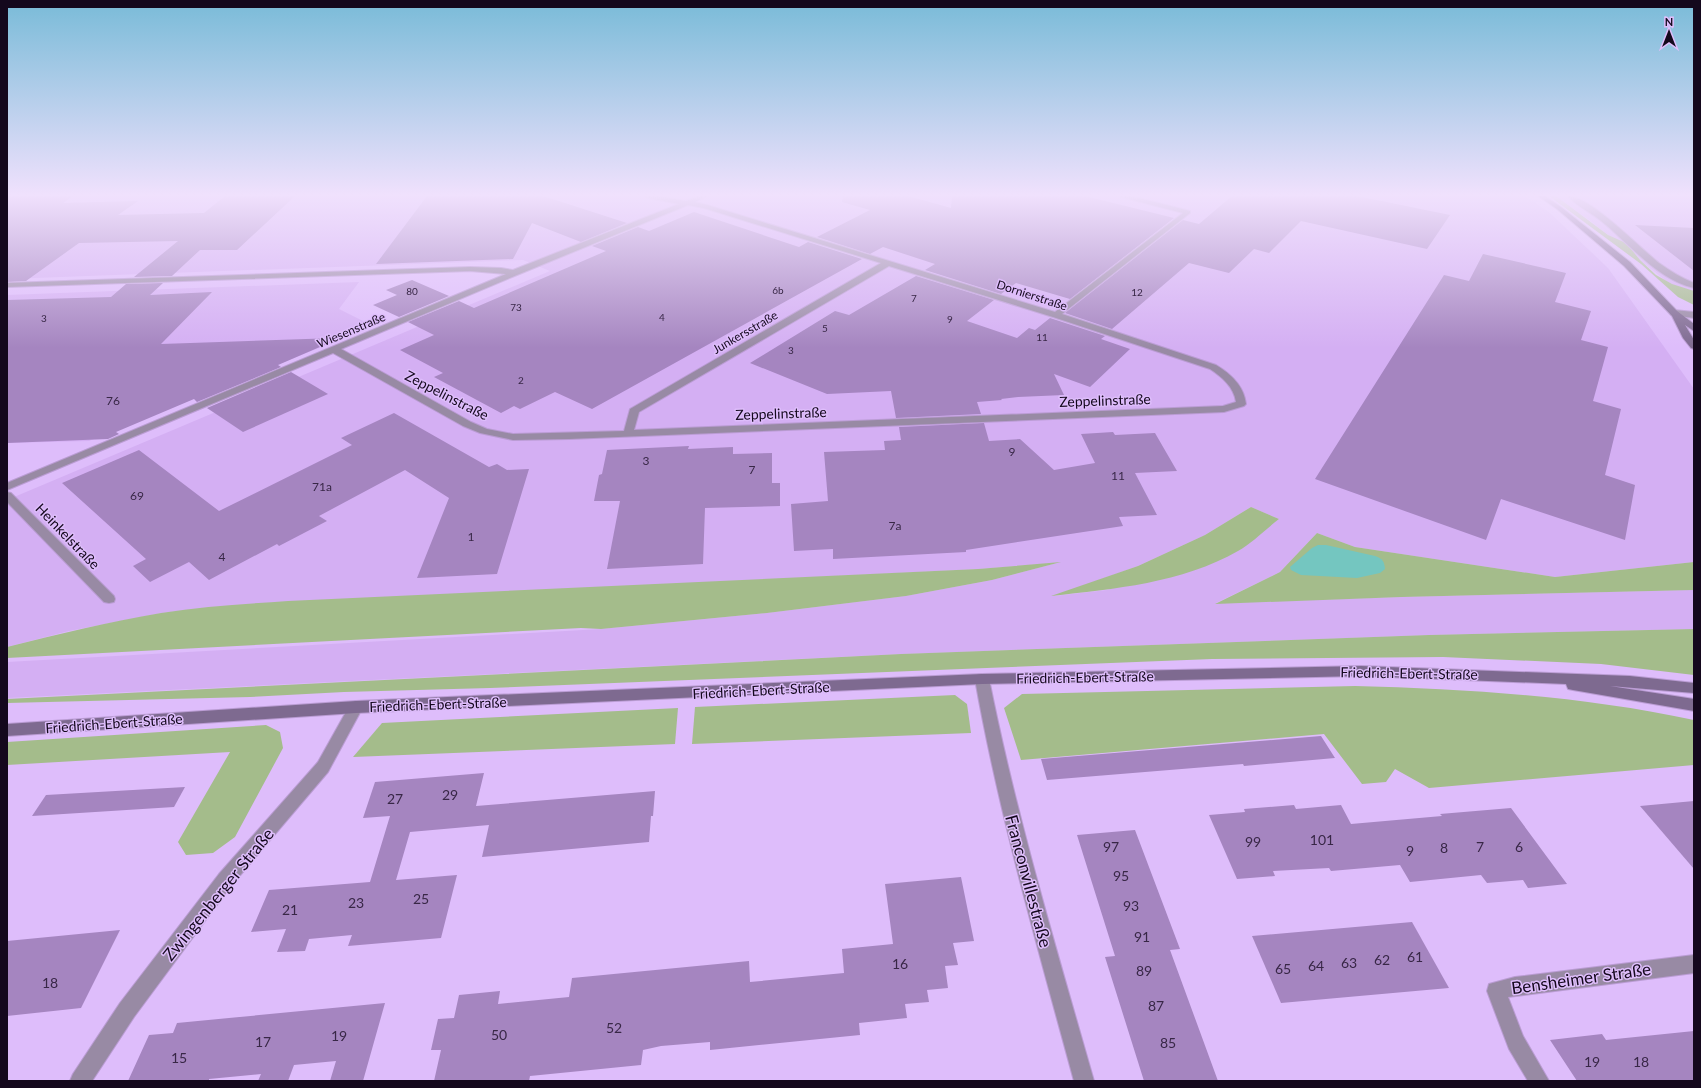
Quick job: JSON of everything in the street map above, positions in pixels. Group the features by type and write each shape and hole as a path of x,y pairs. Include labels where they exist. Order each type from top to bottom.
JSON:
{"street":[{"name":"Wiesenstraße","path":"7,487 580,247"},
{"name":"Dornierstraße","path":"839,247 1056,315 1213,367 1225,374 1241,396"},
{"path":"1056,315 1143,247"},
{"path":"1606,247 1627,264 1674,313 1694,328"},
{"path":"1636,247 1660,268 1675,278 1694,286"},
{"name":"Junkersstraße","path":"628,434 634,411 889,262"},
{"path":"7,285 470,269 501,270 514,274"},
{"path":"1674,313 1694,315"},
{"path":"1674,313 1685,334 1694,346"},
{"name":"Zeppelinstraße","path":"335,350 467,424 484,431 513,437 628,434 1224,409 1241,404 1241,396"},
{"name":"Heinkelstraße","path":"7,495 108,599"},
{"name":"Friedrich-Ebert-Straße","path":"7,730 356,707 982,679 1361,671 1630,681 1694,688"},
{"name":"Friedrich-Ebert-Straße","path":"1517,676 1694,705"},
{"name":"Franconvillestraße","path":"982,679 991,737 1084,1081"},
{"name":"Zwingenberger Straße","path":"80,1081 127,1010 225,880 323,766 356,707"},
{"name":"Bensheimer Straße","path":"1539,1081 1516,1042 1496,991 1515,986 1694,964"}],"shaded area":[{"path":"7,247 1586,247 1608,268 1694,389 1694,562 1555,577 1355,547 1317,533 1280,572 1216,603 1694,590 1694,629 1429,635 901,654 7,698 7,662 601,629 767,613 906,596 992,580 1057,563 978,569 213,607 162,613 69,631 7,647 7,500 550,271 523,260 7,279","holes":["1251,507 1279,519 1238,551 1107,590 1054,596 1138,566 1205,535"]},
{"path":"1618,247 1629,247 1640,260 1656,275 1672,284 1694,291 1694,305 1678,297 1641,264"},
{"path":"1623,247 1694,247 1694,305"},
{"path":"359,282 339,309 373,326 89,441 7,443 7,295"},
{"path":"1251,507 1279,519 1243,548 1216,562 1194,571 1147,583 1099,591 1051,596 1138,566 1205,535"},
{"path":"1317,533 1355,547 1555,577 1694,562 1694,590 1402,597 1215,604 1280,572"},
{"path":"1318,545 1326,545 1375,556 1383,561 1385,569 1380,573 1357,578 1301,575 1291,570 1290,567 1312,548"},
{"path":"1061,562 992,580 906,596 767,613 601,629 581,628 7,658 7,647 122,620 209,607 288,601 978,569"},
{"path":"1694,629 1694,675 1601,664 1443,657 1212,659 490,688 344,692 250,697 7,703 7,699 901,654 1429,635"},
{"path":"1355,686 1440,689 1567,699 1694,720 1694,765 1429,788 1395,769 1386,782 1362,784 1324,734 1021,760 1004,708 1022,694"},
{"path":"955,695 967,704 971,733 692,744 695,707"},
{"path":"678,708 675,744 353,757 382,723"},
{"path":"266,725 280,732 283,748 235,837 213,853 186,855 178,842 230,752 7,765 7,742"}],"building":[{"path":"7,247 74,247 26,281 7,282"},
{"path":"171,247 240,247 237,250 200,250 172,276 134,277"},
{"path":"389,247 519,247 513,259 376,264"},
{"path":"594,247 823,247 862,259 592,409 555,392 520,409 514,406 501,413 434,377 443,373 400,350 434,335 408,322 459,301 474,308 606,251"},
{"path":"847,247 1137,247 1070,299 1016,283 1001,294 925,270 935,264 883,247 870,254"},
{"path":"1149,247 1275,247 1269,253 1254,249 1229,273 1189,263 1112,329 1065,313"},
{"path":"1417,247 1429,247 1427,249"},
{"path":"1663,247 1694,247 1694,271"},
{"path":"1483,254 1566,273 1555,302 1591,311 1581,340 1608,347 1593,401 1621,409 1605,475 1635,485 1625,540 1501,499 1486,540 1315,479 1444,275 1469,281"},
{"path":"916,276 994,300 967,321 1017,338 1029,328 1035,330 1050,318 1105,336 1101,339 1130,349 1090,387 1054,374 1064,395 1018,397 977,402 981,414 896,418 891,391 827,394 750,363 835,311 849,315"},
{"path":"412,280 449,296 399,317 373,305 397,295 386,290"},
{"path":"163,283 150,295 212,292 161,344 336,338 336,340 278,365 281,367 197,402 194,399 116,432 119,434 108,439 7,443 7,300 111,297 126,284"},
{"path":"291,372 328,394 243,432 207,408"},
{"path":"394,413 489,467 497,464 507,470 529,469 497,574 417,578 449,498 405,470 319,516 327,521 279,546 277,544 209,580 189,562 150,582 133,566 146,559 62,483 139,450 219,511 352,445 341,438"},
{"path":"984,423 989,441 1020,439 1054,470 1095,463 1081,434 1113,432 1115,435 1155,433 1177,471 1135,473 1157,515 1119,517 1123,526 966,550 966,552 833,559 833,549 794,551 791,504 828,501 824,452 885,450 884,441 901,440 899,427"},
{"path":"689,446 688,449 733,447 733,454 772,453 772,483 780,483 780,506 705,508 703,564 607,569 620,501 594,501 599,475 602,474 607,450"},
{"path":"1321,736 1335,758 1047,780 1041,759"},
{"path":"484,773 476,806 655,791 649,842 482,857 489,825 410,832 396,880 457,875 441,938 348,946 352,935 309,939 305,951 277,952 286,929 251,932 269,890 370,882 390,816 363,818 375,782"},
{"path":"185,787 174,807 32,816 46,795"},
{"path":"1694,801 1694,869 1640,806"},
{"path":"1294,805 1296,809 1341,805 1351,824 1511,808 1567,884 1528,888 1523,880 1487,883 1481,875 1410,882 1400,865 1331,871 1329,868 1273,871 1275,876 1237,879 1209,815 1245,812 1244,809"},
{"path":"1135,830 1180,949 1170,950 1218,1081 1144,1081 1105,957 1115,956 1077,835"},
{"path":"961,877 974,941 953,943 958,965 945,966 948,988 927,990 929,1002 905,1004 907,1018 859,1023 860,1035 710,1050 710,1042 661,1046 643,1050 641,1065 530,1076 529,1081 434,1081 441,1050 431,1050 438,1019 454,1018 459,995 500,991 498,1004 569,997 572,978 749,961 750,982 844,973 842,949 893,944 885,884"},
{"path":"1412,922 1449,988 1281,1003 1252,936"},
{"path":"120,930 81,1008 7,1016 7,941"},
{"path":"385,1003 363,1081 330,1081 336,1061 294,1065 288,1081 258,1081 261,1074 209,1079 209,1081 128,1081 149,1035 173,1033 177,1023"},
{"path":"1694,1031 1694,1081 1577,1081 1550,1040 1602,1034 1606,1040"}]}
